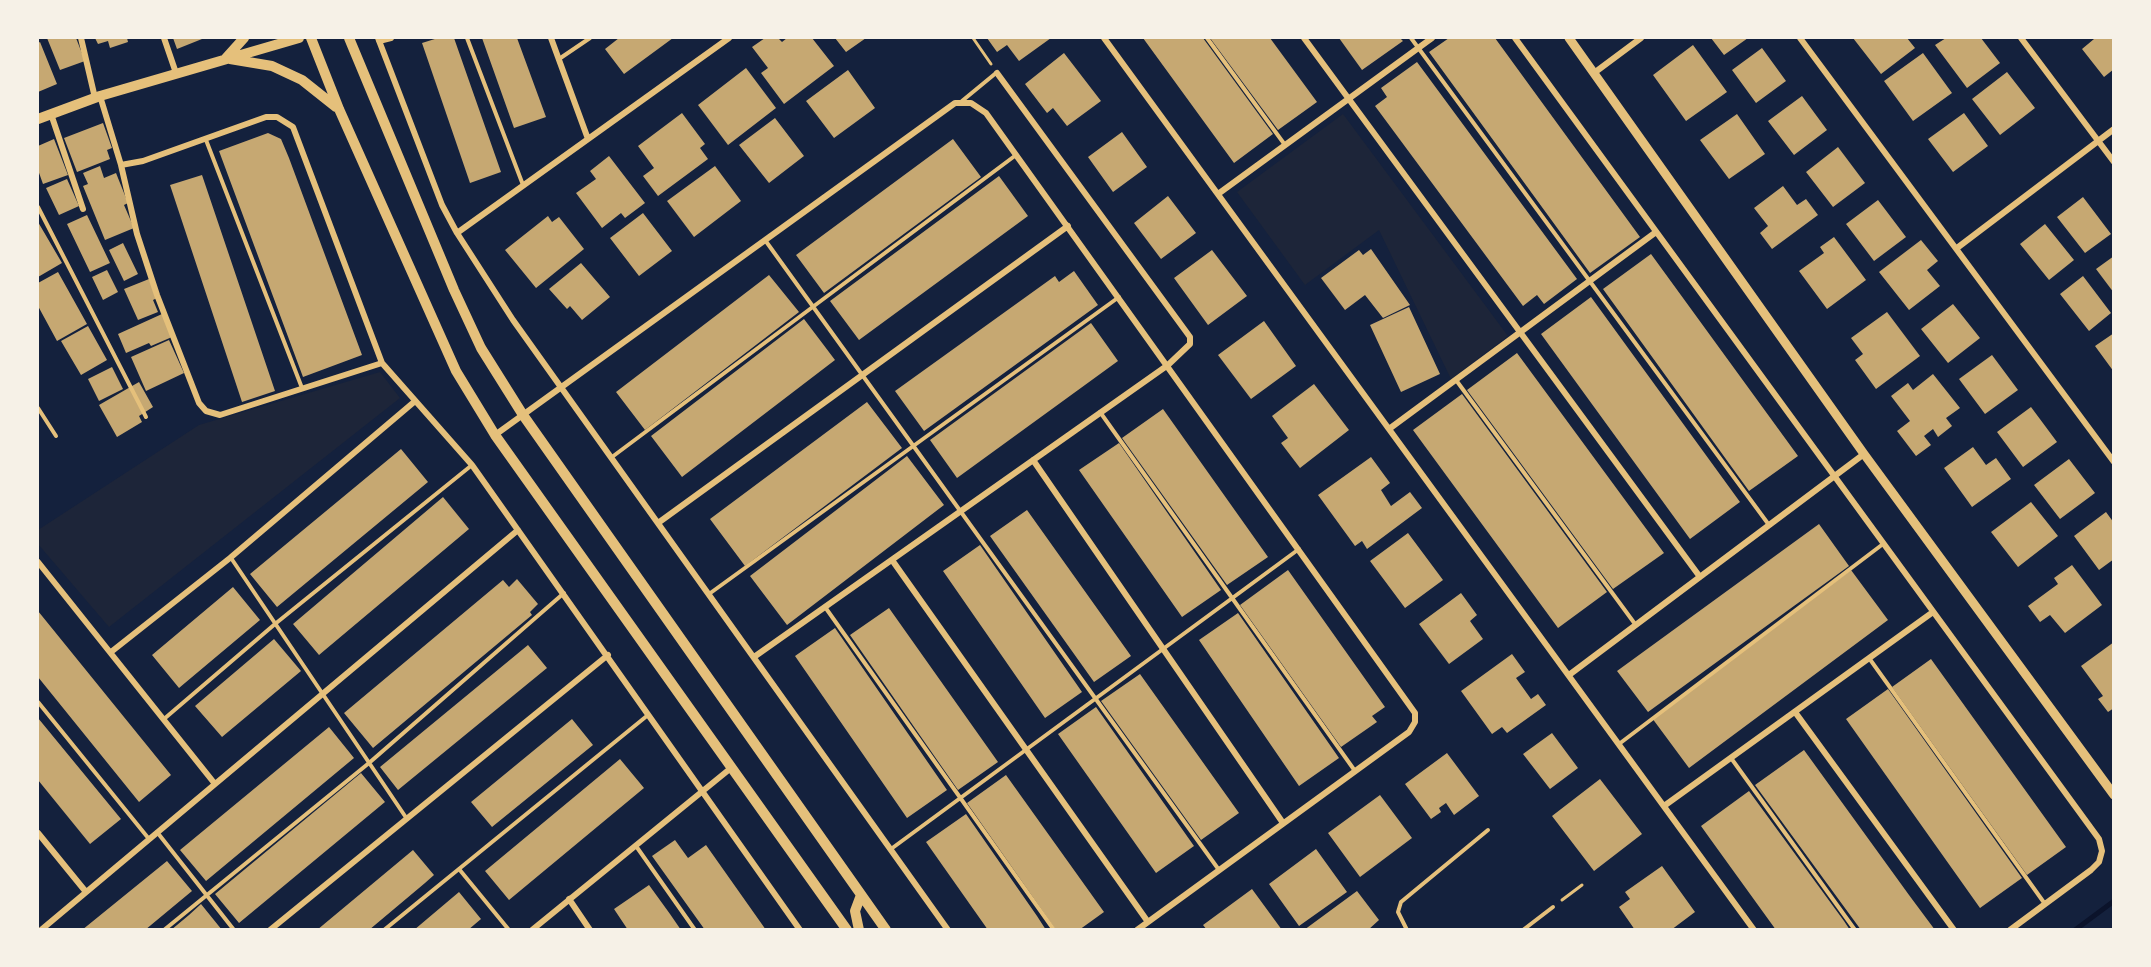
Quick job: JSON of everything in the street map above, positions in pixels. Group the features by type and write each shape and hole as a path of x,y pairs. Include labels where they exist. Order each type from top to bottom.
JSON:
{"main road":[{"path":"226,58 244,38"},
{"path":"38,119 98,97 299,38"},
{"path":"311,38 339,109 456,371 495,435 847,930"},
{"path":"349,38 454,291 481,348 523,415 886,930"},
{"path":"226,58 272,66 310,86 339,109"},
{"path":"859,930 855,911 861,895"}],"street":[{"path":"81,38 90,76 121,165 137,234 157,295 199,403 206,411 220,415 382,363"},
{"path":"164,38 176,73"},
{"path":"391,38 379,40 442,205 457,233 513,320 948,930"},
{"path":"552,38 588,139"},
{"path":"457,233 729,38"},
{"path":"1104,38 1754,930"},
{"path":"1304,38 1700,577"},
{"path":"1218,194 1432,38"},
{"path":"1515,38 2099,839 2102,851 2099,862 2010,930"},
{"path":"1569,38 1864,454 2114,795"},
{"path":"1594,73 1641,38"},
{"path":"1800,38 2114,462"},
{"path":"2021,38 2114,162"},
{"path":"754,657 1168,365 1190,344 1190,338 997,73"},
{"path":"495,435 955,103 962,101 971,103 986,113 1415,713 1415,722 1409,732 1137,930"},
{"path":"51,114 83,209"},
{"path":"121,165 206,140 266,117 277,117 293,128 382,363 414,402 472,465 565,593 800,930"},
{"path":"1957,248 2114,129"},
{"path":"658,523 862,373 1068,226"},
{"path":"1389,429 1656,232"},
{"path":"111,652 230,558 414,402"},
{"path":"1569,675 1864,454"},
{"path":"1033,460 1283,824"},
{"path":"41,930 518,530"},
{"path":"892,560 1148,922"},
{"path":"38,562 215,784"},
{"path":"1665,806 1933,612"},
{"path":"270,930 608,655"},
{"path":"1795,712 1954,930"},
{"path":"532,930 731,768"},
{"path":"38,833 86,892"},
{"path":"569,899 590,930"}],"lane":[{"path":"467,38 523,185"},
{"path":"559,59 590,38"},
{"path":"1208,38 1285,145"},
{"path":"1411,38 1769,525"},
{"path":"962,101 997,73"},
{"path":"206,140 302,388"},
{"path":"612,457 1016,155"},
{"path":"38,207 146,417"},
{"path":"765,240 1220,870"},
{"path":"709,594 913,444 1119,297"},
{"path":"1456,380 1636,625"},
{"path":"38,408 56,436"},
{"path":"1100,412 1355,771"},
{"path":"164,719 275,624 472,465"},
{"path":"1619,744 1882,544"},
{"path":"891,849 1299,549"},
{"path":"230,558 407,819"},
{"path":"164,930 369,763 565,593"},
{"path":"825,607 1054,930"},
{"path":"1869,658 2044,904"},
{"path":"38,702 149,839"},
{"path":"384,930 649,715"},
{"path":"1731,758 1855,930"},
{"path":"1407,930 1398,912 1401,902 1488,830"},
{"path":"157,832 234,930"},
{"path":"636,846 695,930"},
{"path":"459,869 509,930"},
{"path":"1523,930 1553,907"}],"path":[{"path":"973,38 997,73"},
{"path":"1553,907 1582,885"}],"shaded area":[{"path":"1343,114 1508,336 1451,379 1379,230 1305,285 1237,192"},
{"path":"380,372 400,398 109,627 38,544 38,530 199,425"}],"building":[{"path":"47,38 76,38 85,61 60,70"},
{"path":"95,38 127,38 128,42 110,48 108,41 98,44"},
{"path":"173,38 201,38 202,39 177,49"},
{"path":"438,38 454,38 501,172 470,183 422,43"},
{"path":"482,38 517,38 546,117 514,128"},
{"path":"619,38 673,38 624,74 605,49"},
{"path":"765,38 778,38 782,42 787,38 812,38 834,66 784,104 761,73 768,68 752,47"},
{"path":"835,38 866,38 846,52"},
{"path":"987,38 1051,38 1019,61 1007,45 997,52"},
{"path":"1143,38 1203,38 1273,134 1234,163"},
{"path":"1210,38 1270,38 1317,102 1278,130"},
{"path":"1339,38 1400,38 1403,41 1362,70"},
{"path":"1449,38 1495,38 1640,237 1590,273 1429,52"},
{"path":"1711,38 1748,38 1724,55"},
{"path":"1853,38 1907,38 1915,48 1881,74"},
{"path":"1946,38 1981,38 2000,63 1967,88 1935,45"},
{"path":"2093,38 2114,38 2114,69 2104,77 2082,49"},
{"path":"40,42 57,84 38,92 38,43"},
{"path":"1693,45 1727,92 1686,121 1653,75"},
{"path":"1762,48 1786,81 1756,103 1732,70"},
{"path":"1064,53 1101,101 1067,126 1053,108 1047,113 1025,84"},
{"path":"1923,53 1952,93 1913,121 1884,81"},
{"path":"1417,62 1577,279 1544,304 1537,295 1523,306 1375,106 1387,97 1381,88"},
{"path":"746,68 776,108 728,145 698,105"},
{"path":"848,70 875,108 834,138 806,101"},
{"path":"2007,72 2035,108 2000,135 1972,99"},
{"path":"1802,96 1827,130 1794,155 1768,121"},
{"path":"682,113 705,144 700,148 708,159 658,196 643,176 654,168 638,146"},
{"path":"1964,113 1988,146 1953,172 1928,139"},
{"path":"1737,114 1765,154 1729,179 1700,140"},
{"path":"775,118 804,156 769,183 739,145"},
{"path":"103,123 112,148 107,150 110,159 77,172 64,138"},
{"path":"1122,132 1147,167 1113,192 1088,157"},
{"path":"268,133 281,139 362,355 303,377 219,151"},
{"path":"54,139 68,175 43,184 38,170 38,146"},
{"path":"953,139 981,177 824,293 796,255"},
{"path":"1838,147 1865,183 1833,207 1806,172"},
{"path":"609,156 645,203 625,218 621,213 602,228 576,193 596,179 590,171"},
{"path":"100,166 104,178 116,173 128,203 124,205 134,228 105,240 83,186 88,184 83,173"},
{"path":"715,166 741,201 694,237 667,201"},
{"path":"202,175 275,391 242,402 170,185"},
{"path":"999,176 1028,216 859,340 830,301"},
{"path":"67,179 79,206 59,215 46,188"},
{"path":"1783,186 1797,205 1806,199 1818,215 1772,249 1760,233 1768,226 1754,208"},
{"path":"1168,196 1196,233 1161,259 1134,223"},
{"path":"2083,197 2111,234 2085,253 2057,217"},
{"path":"1878,200 1906,237 1874,261 1846,224"},
{"path":"643,213 672,251 639,276 610,238"},
{"path":"87,215 110,263 90,272 67,224"},
{"path":"548,216 552,222 559,217 584,249 536,288 505,250"},
{"path":"38,222 62,263 38,277"},
{"path":"2045,224 2074,260 2049,280 2020,244"},
{"path":"1834,237 1866,280 1827,309 1799,271 1824,253 1820,247"},
{"path":"1921,240 1938,261 1927,270 1940,286 1909,310 1879,272"},
{"path":"123,243 138,274 124,281 109,250"},
{"path":"1371,249 1410,305 1383,318 1365,295 1345,310 1321,278 1359,250 1363,255"},
{"path":"1212,250 1247,296 1208,325 1174,278"},
{"path":"1651,254 1798,456 1749,491 1603,289"},
{"path":"2114,256 2114,293 2096,269"},
{"path":"581,263 610,297 582,320 570,306 567,309 549,289"},
{"path":"107,270 118,292 103,300 92,277"},
{"path":"1074,271 1098,305 924,431 895,391 1055,276 1059,282"},
{"path":"58,272 87,324 57,341 38,306 38,283"},
{"path":"769,275 799,312 645,430 616,392"},
{"path":"2083,276 2111,313 2089,331 2060,294"},
{"path":"149,279 157,298 153,300 158,312 138,320 124,289"},
{"path":"1591,297 1740,502 1690,539 1541,334"},
{"path":"1953,304 1980,338 1948,363 1921,329"},
{"path":"1409,307 1440,374 1401,392 1370,325"},
{"path":"1887,312 1920,356 1876,389 1855,360 1863,354 1851,338"},
{"path":"162,314 172,337 151,346 149,343 126,353 118,334"},
{"path":"804,319 835,360 682,477 651,436"},
{"path":"1264,321 1296,366 1251,399 1218,355"},
{"path":"1091,323 1118,361 957,478 930,440"},
{"path":"88,326 107,360 81,375 61,341"},
{"path":"2114,333 2114,372 2095,346"},
{"path":"169,340 184,373 146,391 131,357"},
{"path":"1517,353 1664,553 1613,589 1467,390"},
{"path":"1992,355 2018,390 1985,414 1959,379"},
{"path":"112,367 123,389 99,401 88,379"},
{"path":"1933,374 1960,408 1946,418 1952,426 1938,437 1933,429 1924,436 1931,445 1916,456 1897,431 1910,421 1891,396 1908,383 1913,390"},
{"path":"139,382 153,407 139,416 142,422 117,437 99,405"},
{"path":"1314,384 1349,430 1300,468 1281,443 1288,438 1272,416"},
{"path":"1462,394 1607,592 1558,628 1413,430"},
{"path":"867,402 902,448 745,566 710,519"},
{"path":"2031,407 2057,442 2023,467 1997,432"},
{"path":"1163,409 1268,557 1227,585 1122,438"},
{"path":"1119,443 1221,590 1182,617 1079,470"},
{"path":"1973,447 1986,465 1996,458 2011,479 1972,507 1944,468"},
{"path":"401,449 428,482 277,607 250,574"},
{"path":"907,456 944,505 787,625 750,576"},
{"path":"1371,457 1390,483 1381,490 1391,506 1410,492 1422,508 1367,549 1362,541 1355,546 1318,495"},
{"path":"2069,459 2095,493 2060,519 2034,485"},
{"path":"443,497 469,529 319,655 293,624"},
{"path":"2031,502 2058,536 2018,567 1991,532"},
{"path":"1027,510 1131,656 1094,682 990,536"},
{"path":"2106,512 2114,523 2114,559 2099,570 2074,536"},
{"path":"1819,524 1849,566 1648,712 1617,671"},
{"path":"1408,533 1443,580 1405,608 1370,561"},
{"path":"980,545 1082,692 1045,718 943,571"},
{"path":"2072,565 2102,605 2065,633 2050,615 2040,622 2028,606 2058,584 2054,578"},
{"path":"1288,570 1385,707 1372,716 1377,722 1341,747 1240,605"},
{"path":"1851,570 1888,620 1689,768 1652,718"},
{"path":"517,579 538,604 530,612 532,615 373,748 344,713 503,580 509,587"},
{"path":"233,587 260,620 179,688 152,655"},
{"path":"1461,593 1477,615 1470,621 1483,639 1449,664 1419,624"},
{"path":"889,608 998,762 958,790 850,635"},
{"path":"38,611 171,775 139,802 38,677"},
{"path":"1238,613 1339,758 1299,786 1199,640"},
{"path":"835,628 947,790 907,818 795,656"},
{"path":"274,639 301,671 222,737 195,706"},
{"path":"2114,642 2114,708 2108,712 2098,699 2103,696 2081,666"},
{"path":"528,645 547,668 398,790 380,767"},
{"path":"1512,654 1525,672 1516,678 1531,699 1538,694 1546,705 1507,733 1502,727 1492,734 1461,691"},
{"path":"1931,659 2066,847 2027,875 1892,687"},
{"path":"1140,674 1239,813 1201,840 1101,701"},
{"path":"1888,689 2022,878 1980,908 1846,719"},
{"path":"1096,707 1194,846 1156,873 1058,734"},
{"path":"38,718 121,819 90,844 38,780"},
{"path":"572,719 593,745 492,827 471,802"},
{"path":"329,727 354,758 206,881 180,850"},
{"path":"1552,733 1578,768 1550,789 1523,754"},
{"path":"1804,750 1935,930 1861,930 1755,785"},
{"path":"1447,753 1479,796 1454,815 1446,803 1439,808 1441,812 1431,819 1405,784"},
{"path":"620,759 644,788 509,900 485,871"},
{"path":"361,773 385,802 239,923 215,894"},
{"path":"1006,775 1104,912 1079,930 1056,930 967,803"},
{"path":"1600,779 1642,834 1594,871 1552,816"},
{"path":"1749,791 1850,930 1776,930 1701,826"},
{"path":"1380,795 1412,838 1360,877 1328,833"},
{"path":"966,814 1046,930 988,930 926,842"},
{"path":"675,840 688,858 706,845 766,930 705,930 652,856"},
{"path":"1316,849 1347,892 1299,926 1269,884"},
{"path":"413,850 434,875 369,930 317,930"},
{"path":"167,861 192,891 145,930 82,930"},
{"path":"1662,866 1695,912 1671,930 1635,930 1619,907 1630,899 1625,892"},
{"path":"649,885 681,930 628,930 614,909"},
{"path":"1252,889 1282,930 1207,930 1203,925"},
{"path":"1357,891 1379,920 1368,930 1304,930"},
{"path":"459,892 481,919 468,930 414,930"},
{"path":"201,904 222,930 171,930 189,915"}],"waterway":[{"path":"2075,930 2114,901"}]}
